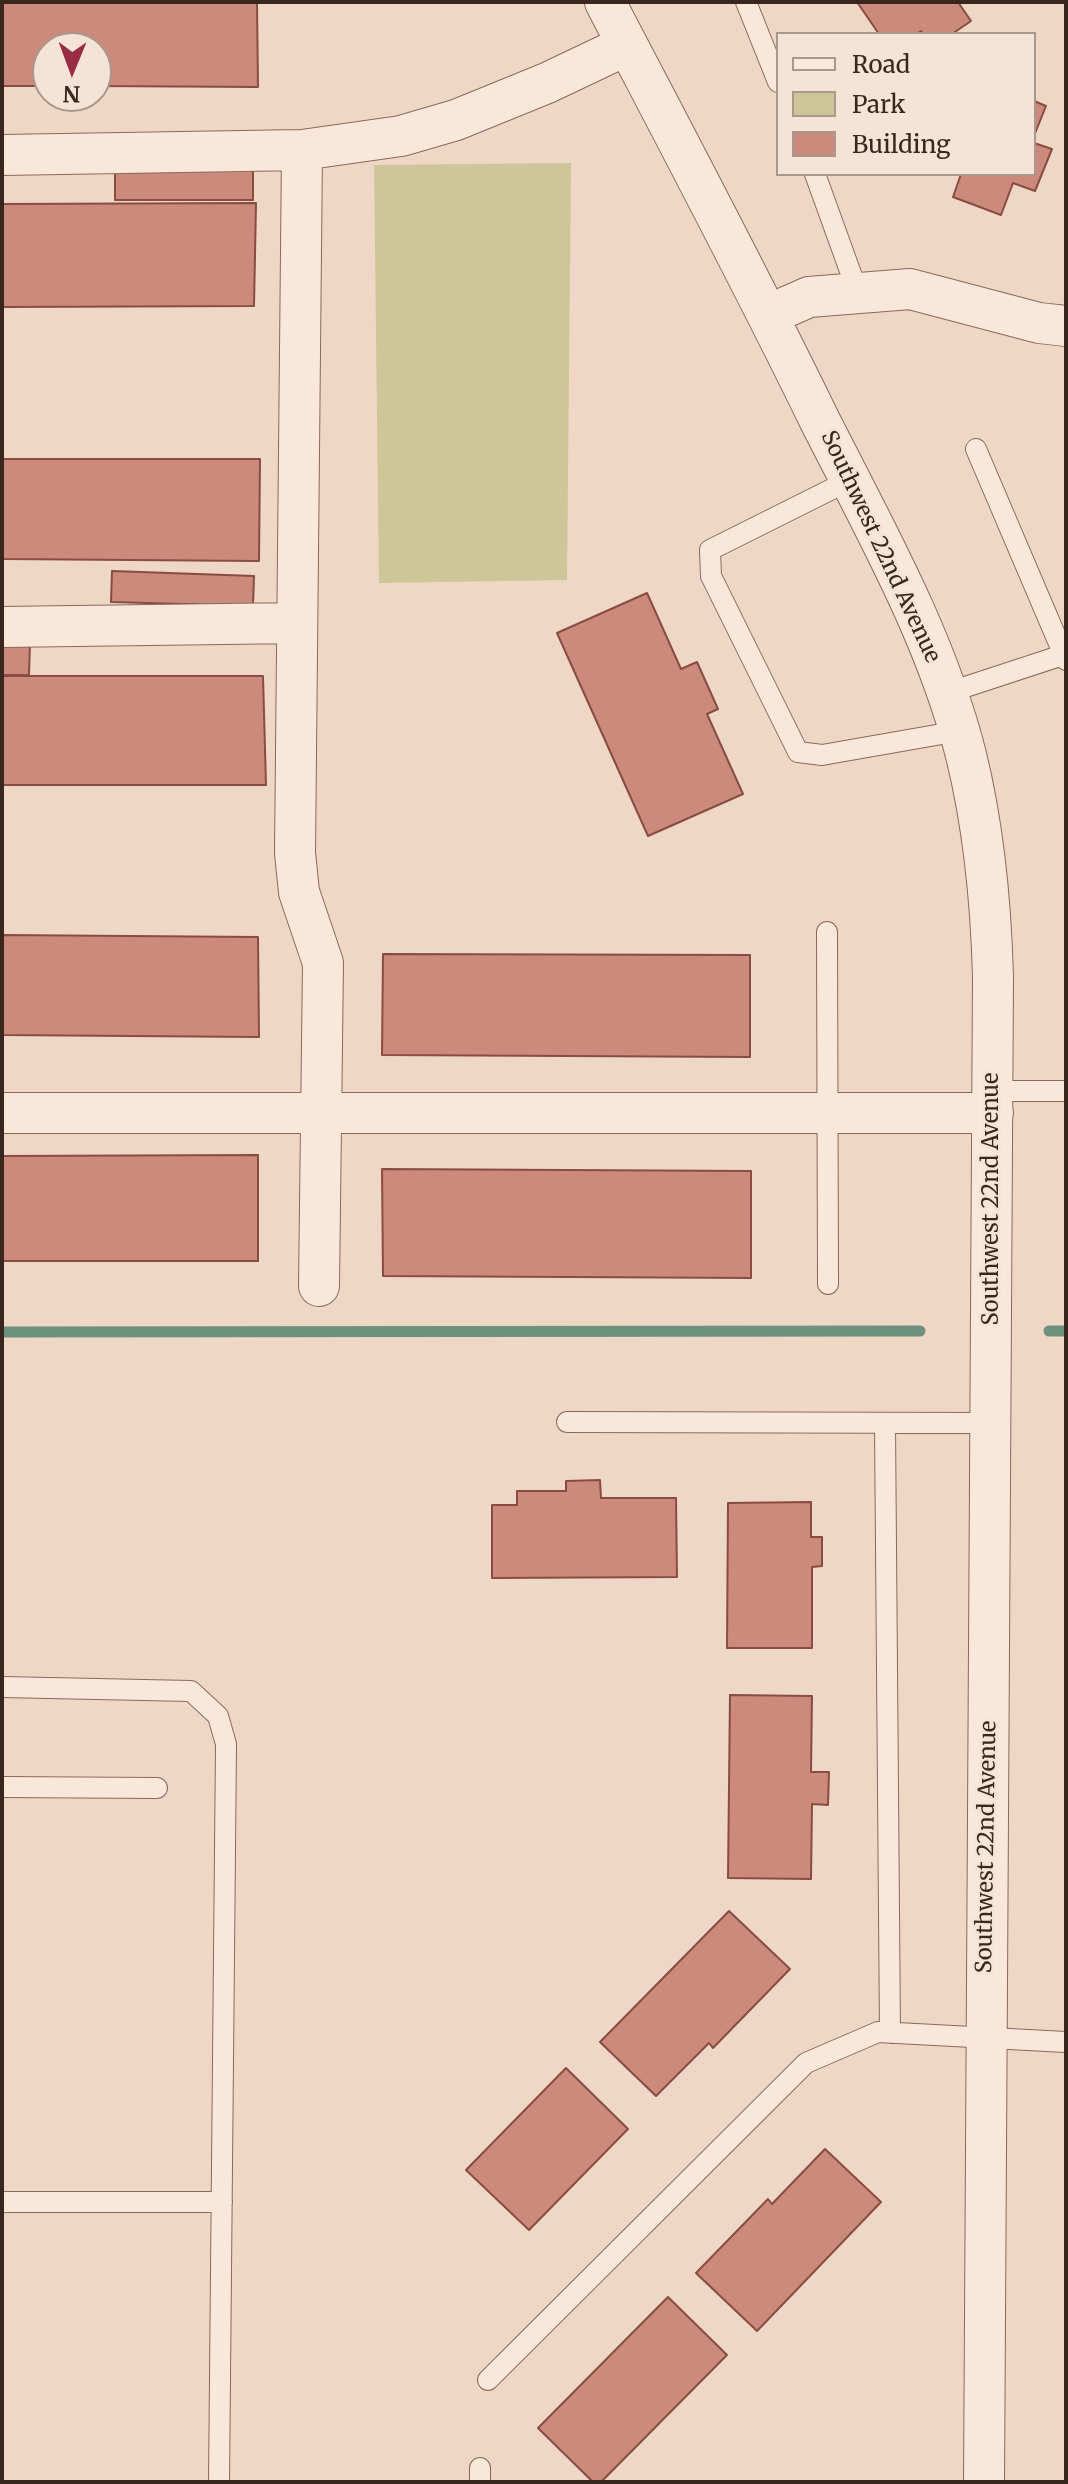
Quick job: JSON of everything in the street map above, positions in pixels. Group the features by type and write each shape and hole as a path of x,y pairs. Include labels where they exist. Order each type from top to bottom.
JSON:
{"street":[{"name":"Southwest 22nd Avenue","path":"605,2 768,315 911,604 947,693 980,817 991,913 993,1102 984,2482"},
{"path":"2,155 302,150 401,136 456,120 547,83 627,45"},
{"path":"302,150 295,853 299,892 323,963 319,1286"},
{"path":"768,315 809,297 910,289 1039,323 1066,326"},
{"path":"2,627 297,623"},
{"path":"2,1113 828,1113 993,1102"}],"lane":[{"path":"746,2 776,77"},
{"path":"816,176 858,293"},
{"path":"947,693 1066,656 976,449"},
{"path":"850,480 710,550 711,576 798,752 822,755 959,731"},
{"path":"827,932 828,1284"},
{"path":"993,1102 1066,1091"},
{"path":"567,1422 991,1423"},
{"path":"885,1425 890,2033"},
{"path":"2,1687 191,1691 218,1716 226,1744 219,2482"},
{"path":"2,1787 157,1788"},
{"path":"488,2380 806,2063 878,2032 1066,2042"},
{"path":"2,2202 222,2202"}],"green space":[{"path":"571,163 567,580 379,583 374,165"}],"building":[{"path":"2,2 257,2 258,87 112,86 112,32 32,32 32,86 2,86"},
{"path":"857,2 958,2 971,21 955,32 878,32"},
{"path":"1036,102 1046,106 1036,131"},
{"path":"1036,144 1052,149 1035,191 1013,183 1001,215 953,197 960,176 1036,176"},
{"path":"115,166 253,166 253,200 115,200"},
{"path":"256,203 254,306 2,307 2,204"},
{"path":"2,459 260,459 259,561 2,559"},
{"path":"112,571 254,576 253,606 111,602"},
{"path":"647,593 681,669 697,662 718,709 707,714 743,794 648,836 557,633"},
{"path":"2,643 30,643 29,675 2,675"},
{"path":"2,676 263,676 266,785 2,785"},
{"path":"2,935 258,937 259,1037 2,1035"},
{"path":"383,954 750,955 750,1057 382,1055"},
{"path":"258,1155 258,1261 2,1261 2,1156"},
{"path":"382,1169 751,1171 751,1278 383,1276"},
{"path":"600,1480 601,1498 676,1498 677,1577 492,1578 492,1505 517,1505 517,1491 566,1491 566,1481"},
{"path":"811,1502 811,1537 822,1537 822,1566 812,1567 812,1648 727,1648 728,1503"},
{"path":"730,1695 812,1696 811,1772 829,1772 828,1805 812,1804 811,1879 728,1878"},
{"path":"729,1911 790,1969 713,2048 709,2043 656,2096 600,2042"},
{"path":"566,2068 628,2129 529,2230 466,2170"},
{"path":"825,2149 881,2202 757,2331 696,2273 768,2199 772,2204"},
{"path":"668,2297 727,2355 601,2482 593,2482 538,2428"}],"waterway":[{"path":"2,1332 920,1331"},
{"path":"1049,1331 1066,1331"}]}
